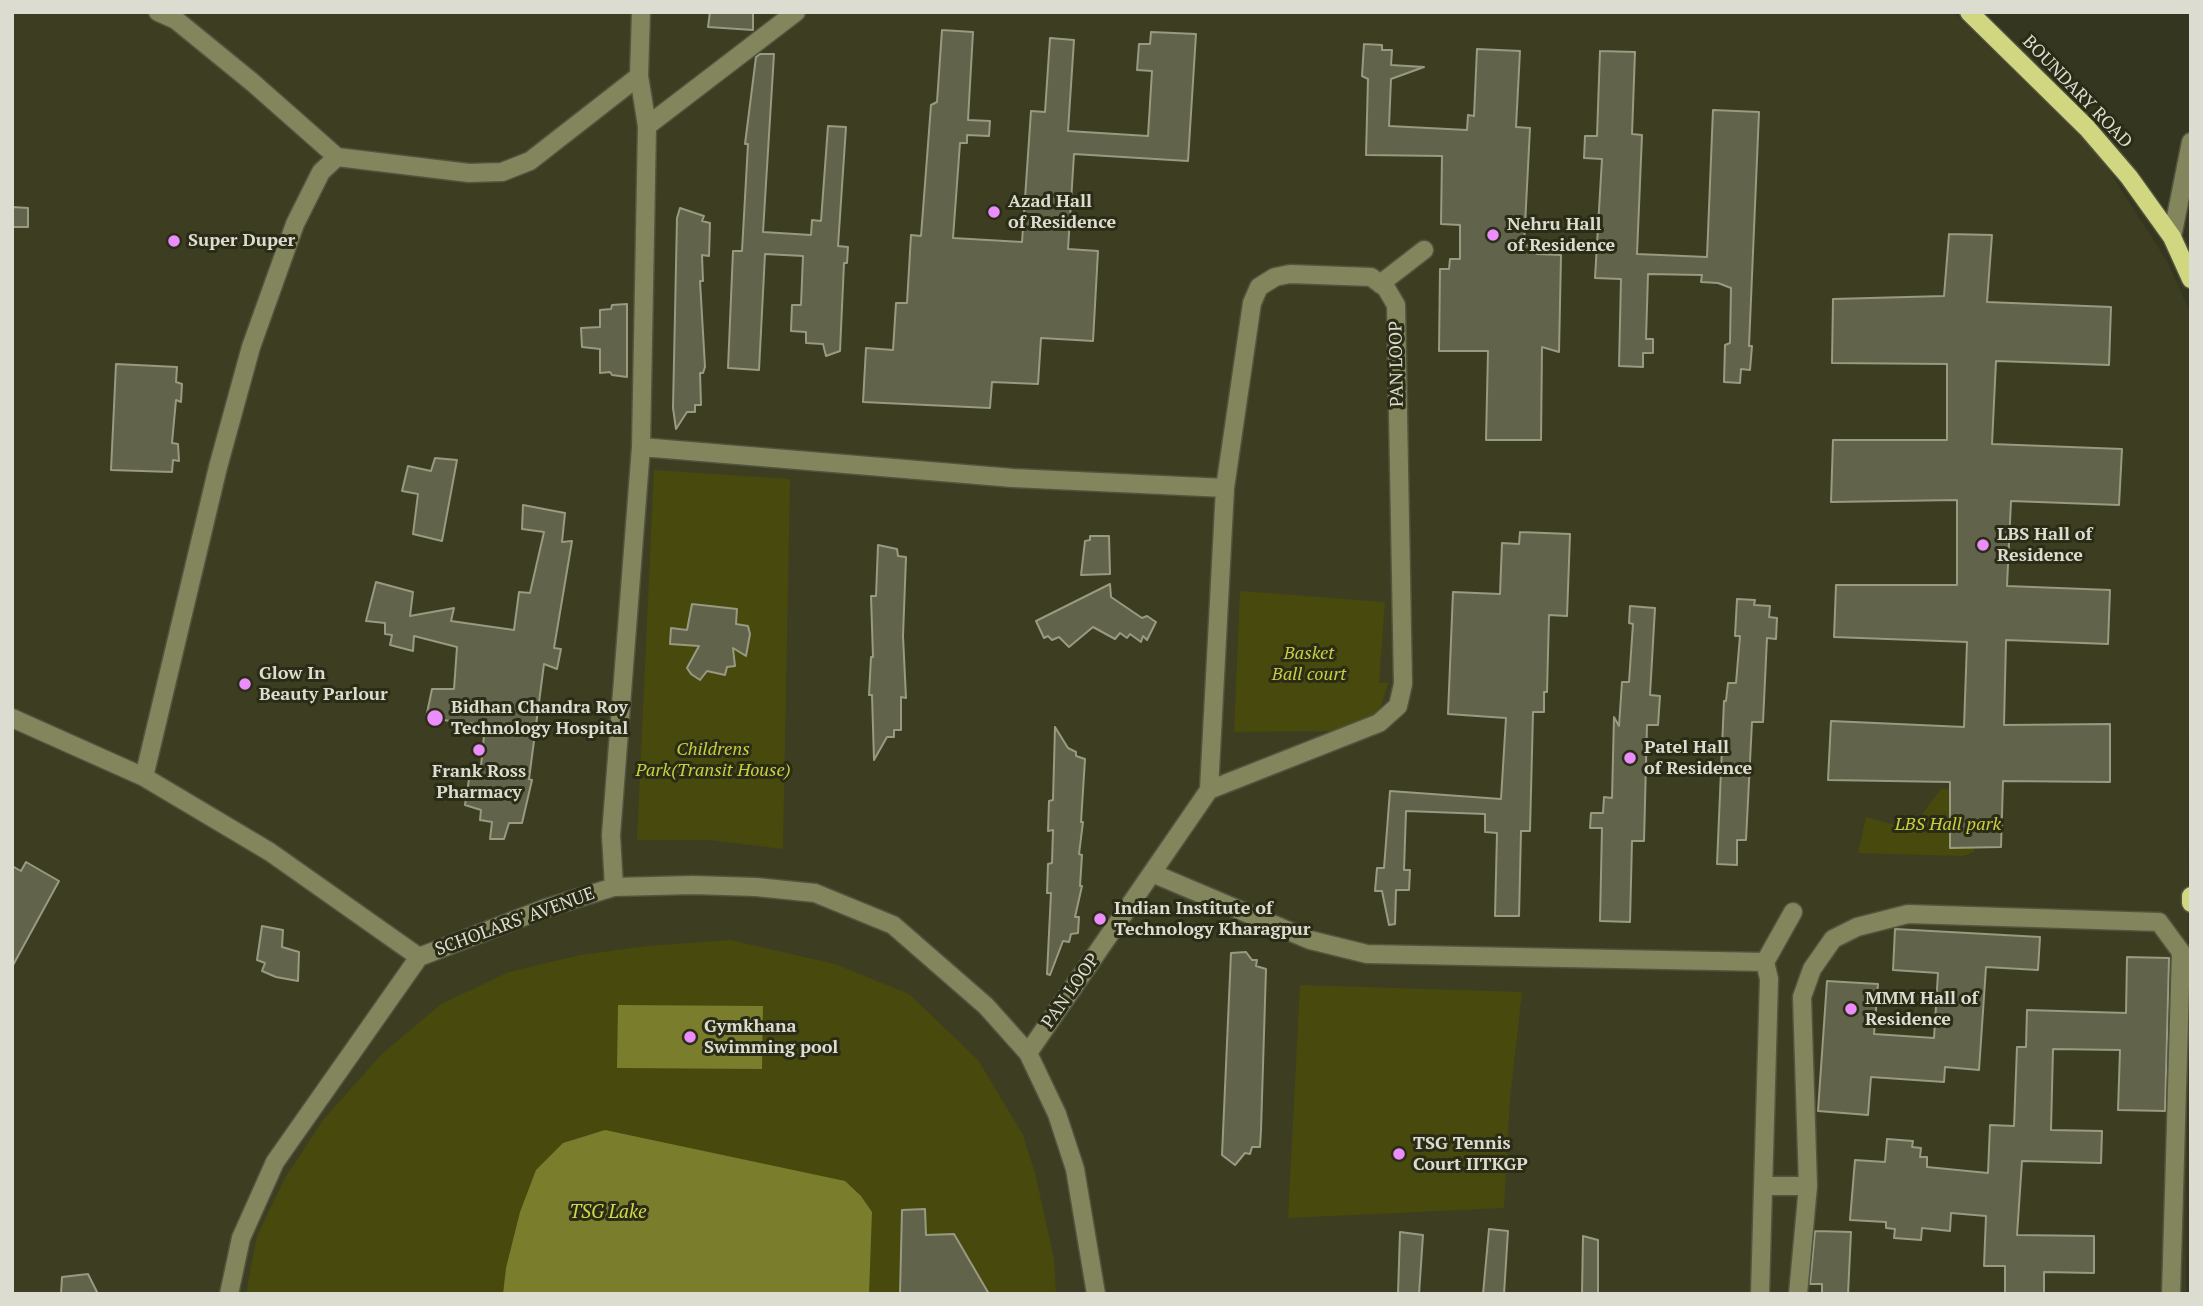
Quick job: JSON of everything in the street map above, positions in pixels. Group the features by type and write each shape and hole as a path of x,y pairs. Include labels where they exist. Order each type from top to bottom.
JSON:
{"main road":[{"name":"BOUNDARY ROAD","path":"1969,12 2087,128 2129,177 2172,237 2191,279"},
{"path":"2191,896 2191,903"}],"street":[{"path":"158,12 176,20 337,157 469,173 502,172 530,161 639,76"},
{"path":"614,887 611,835 641,447 647,126 639,76 641,12"},
{"path":"647,126 796,12"},
{"path":"2172,237 2191,142"},
{"path":"144,777 218,467 251,348 300,212 321,172 337,157"},
{"path":"1209,790 1225,488 1252,303 1259,287 1275,277 1290,274 1371,277 1380,284 1424,250"},
{"name":"PAN LOOP","path":"1028,1053 1209,790 1379,723 1398,706 1403,684 1396,305 1387,288 1380,284"},
{"path":"641,447 1013,478 1225,488"},
{"path":"12,718 144,777 270,852 419,957"},
{"path":"1152,873 1310,940 1367,954 1765,962"},
{"name":"SCHOLARS' AVENUE","path":"229,1294 241,1238 275,1162 419,957 546,908 614,887 744,886 816,893 893,925 986,1006 1028,1053 1057,1114 1075,1169 1096,1294"},
{"path":"1760,1294 1769,979 1765,962 1793,912"},
{"path":"1798,1294 1808,1186 1802,997 1812,969 1833,939 1857,927 1908,914 2159,922 2181,952 2171,1294"},
{"path":"1763,1186 1808,1186"}],"shaded area":[{"name":"Indian Institute of Technology Kharagpur","path":"12,12 1953,12 2097,152 2168,263 2191,315 2186,1294 12,1294"}],"green space":[{"name":"Childrens Park(Transit House)","path":"654,470 790,479 783,849 710,840 637,840"},
{"name":"Basket Ball court","path":"1240,591 1385,602 1379,683 1388,683 1379,713 1341,731 1234,732"},
{"name":"LBS Hall park","path":"1941,789 1977,791 1974,852 1963,856 1858,853 1866,817 1900,826 1921,816"},
{"path":"730,940 835,964 909,994 978,1060 1023,1135 1035,1173 1054,1259 1056,1294 246,1294 257,1236 285,1178 323,1120 382,1054 441,1004 509,972 580,955 648,946"},
{"name":"TSG Tennis Court IITKGP","path":"1300,985 1522,992 1510,1099 1504,1208 1288,1218"}],"water":[{"name":"Gymkhana Swimming pool","path":"618,1005 763,1006 762,1069 617,1068"},
{"name":"TSG Lake","path":"605,1130 845,1181 861,1196 872,1212 869,1294 503,1294 506,1268 520,1212 536,1170 563,1143"}],"building":[{"path":"710,12 753,12 753,30 708,27"},
{"path":"942,30 973,32 968,120 990,121 989,136 967,135 967,143 960,143 953,238 1022,242 1031,111 1045,112 1050,38 1074,40 1068,131 1148,136 1152,71 1137,70 1139,44 1150,44 1151,32 1196,34 1188,161 1074,154 1068,249 1098,251 1093,341 1041,338 1038,384 992,382 990,408 863,402 866,348 893,350 896,303 907,303 911,235 921,236 931,105 937,102"},
{"path":"1364,44 1382,45 1382,50 1392,50 1391,65 1424,67 1391,79 1389,126 1467,130 1468,115 1474,116 1477,49 1520,51 1516,127 1530,128 1524,245 1537,246 1537,254 1561,255 1559,352 1542,347 1541,440 1486,440 1488,351 1439,351 1440,269 1449,269 1450,259 1460,259 1460,225 1441,224 1442,156 1366,155 1368,79 1362,76"},
{"path":"1600,51 1635,52 1632,134 1642,135 1637,254 1707,257 1713,110 1759,112 1749,346 1752,346 1750,370 1741,369 1740,383 1724,382 1725,345 1730,343 1731,288 1718,283 1701,282 1702,275 1648,274 1646,339 1653,339 1653,353 1643,353 1643,367 1619,366 1621,279 1595,278 1602,159 1584,158 1585,136 1597,136"},
{"path":"760,54 774,54 763,232 811,235 812,220 821,221 828,126 846,127 838,246 848,247 847,263 844,263 840,351 826,356 823,344 806,343 806,332 791,331 792,305 801,305 803,256 765,254 759,370 728,368 733,251 742,251 748,144 745,144 756,57"},
{"path":"12,207 28,208 28,227 12,227"},
{"path":"680,208 704,216 702,221 710,223 709,256 702,255 703,281 700,281 705,367 703,373 700,373 701,405 695,405 695,412 687,412 676,429 673,408 677,218"},
{"name":"LBS Hall of Residence","path":"1949,234 1992,235 1987,302 2111,307 2109,365 1996,361 1992,444 2122,449 2119,505 2011,501 2007,586 2110,590 2108,644 2006,640 2004,725 2110,724 2110,782 2003,781 2001,847 1950,848 1950,782 1828,780 1831,721 1964,727 1967,642 1834,637 1836,585 1957,585 1957,500 1831,502 1833,440 1947,440 1947,364 1832,363 1833,299 1944,296"},
{"path":"627,304 627,377 612,375 610,372 600,373 600,349 582,347 581,328 600,327 600,310 611,309 612,305"},
{"path":"116,364 177,367 176,382 182,384 181,402 176,400 172,443 178,444 179,461 173,460 172,472 111,470"},
{"path":"435,458 457,460 442,541 413,534 418,494 402,491 408,466 431,471"},
{"path":"523,505 565,513 562,542 572,541 554,648 561,649 557,669 544,664 529,779 532,780 522,823 509,823 504,839 490,839 492,822 480,820 481,810 465,805 470,773 480,776 485,725 426,718 432,689 454,689 457,647 414,636 413,651 390,645 392,635 385,634 385,623 366,621 376,582 413,592 410,616 454,608 451,621 514,630 519,592 530,593 544,532 522,529"},
{"path":"1520,532 1570,534 1567,616 1549,615 1544,712 1533,712 1530,831 1521,831 1519,916 1495,916 1497,833 1485,832 1485,814 1406,811 1404,870 1410,870 1409,890 1396,890 1395,924 1389,925 1382,891 1375,891 1377,868 1384,868 1390,791 1501,799 1506,718 1448,714 1453,592 1500,594 1502,543 1519,544"},
{"path":"1090,536 1109,536 1110,574 1081,575 1085,541 1090,540"},
{"path":"878,545 897,549 898,556 906,557 903,636 906,698 901,697 901,730 894,730 894,737 887,737 874,760 872,695 869,695 873,657 871,596 876,596"},
{"path":"1110,584 1111,597 1142,618 1147,616 1156,622 1147,640 1143,636 1141,642 1130,634 1127,638 1120,633 1115,639 1093,627 1069,647 1059,637 1052,640 1048,636 1044,638 1036,621"},
{"path":"1737,599 1755,600 1754,605 1770,606 1769,617 1777,618 1776,639 1767,638 1763,722 1752,722 1746,840 1737,840 1737,865 1717,864 1724,701 1728,683 1736,683 1740,636 1735,636"},
{"path":"692,604 737,609 736,624 748,626 750,634 746,656 733,648 735,666 727,667 725,675 707,671 700,680 687,668 699,646 670,644 671,628 687,630"},
{"path":"1630,606 1655,608 1650,695 1660,696 1658,725 1647,725 1644,841 1632,841 1630,922 1600,921 1602,828 1590,828 1591,813 1603,813 1604,797 1612,798 1614,717 1619,726 1622,682 1629,682 1633,624 1629,623"},
{"path":"1055,727 1068,748 1076,752 1076,756 1085,759 1079,854 1082,855 1082,886 1075,917 1079,917 1078,933 1071,934 1069,942 1063,941 1050,975 1047,974 1051,893 1047,893 1048,864 1052,863 1053,830 1048,831 1049,801 1053,800"},
{"path":"26,862 59,881 12,967 12,866 21,871"},
{"path":"262,926 283,930 282,947 299,952 298,981 262,971 265,963 257,960"},
{"name":"MMM Hall of Residence","path":"1895,929 2040,937 2038,970 1986,967 1979,1070 1945,1067 1944,1082 1871,1077 1868,1115 1818,1111 1827,981 1878,984 1874,1034 1934,1038 1938,973 1893,970"},
{"path":"1246,952 1252,960 1257,960 1256,966 1266,969 1261,1130 1260,1147 1252,1147 1250,1154 1245,1153 1235,1165 1222,1155 1231,953"},
{"path":"2127,957 2169,958 2165,1111 2118,1110 2120,1050 2053,1049 2051,1130 2102,1131 2101,1163 2022,1161 2017,1235 2094,1236 2094,1273 2044,1272 2044,1294 2005,1294 2005,1266 1984,1266 1986,1216 1951,1213 1950,1231 1922,1228 1921,1240 1894,1238 1895,1229 1886,1228 1886,1222 1850,1220 1855,1160 1885,1162 1887,1139 1913,1141 1912,1147 1921,1148 1920,1157 1927,1157 1927,1167 1988,1173 1990,1125 2014,1126 2017,1047 2026,1047 2027,1010 2126,1013"},
{"path":"925,1209 926,1235 954,1234 989,1294 900,1294 902,1210"},
{"path":"1489,1229 1508,1231 1504,1294 1483,1294"},
{"path":"1815,1231 1851,1232 1848,1294 1822,1294 1822,1284 1810,1284"},
{"path":"1400,1232 1423,1235 1419,1294 1398,1294"},
{"path":"1583,1236 1598,1240 1598,1294 1582,1294"},
{"path":"88,1274 98,1294 61,1294 62,1277"}],"place":[{"name":"Azad Hall of Residence","path":"994,212"},
{"name":"Nehru Hall of Residence","path":"1493,235"},
{"name":"Super Duper","path":"174,241"},
{"name":"LBS Hall of Residence","path":"1983,545"},
{"name":"Glow In Beauty Parlour","path":"245,684"},
{"name":"Bidhan Chandra Roy Technology Hospital","path":"435,718"},
{"name":"Frank Ross Pharmacy","path":"479,750"},
{"name":"Patel Hall of Residence","path":"1630,758"},
{"name":"Indian Institute of Technology Kharagpur","path":"1100,919"},
{"name":"MMM Hall of Residence","path":"1851,1009"},
{"name":"Gymkhana Swimming pool","path":"690,1037"},
{"name":"TSG Tennis Court IITKGP","path":"1399,1154"}]}
